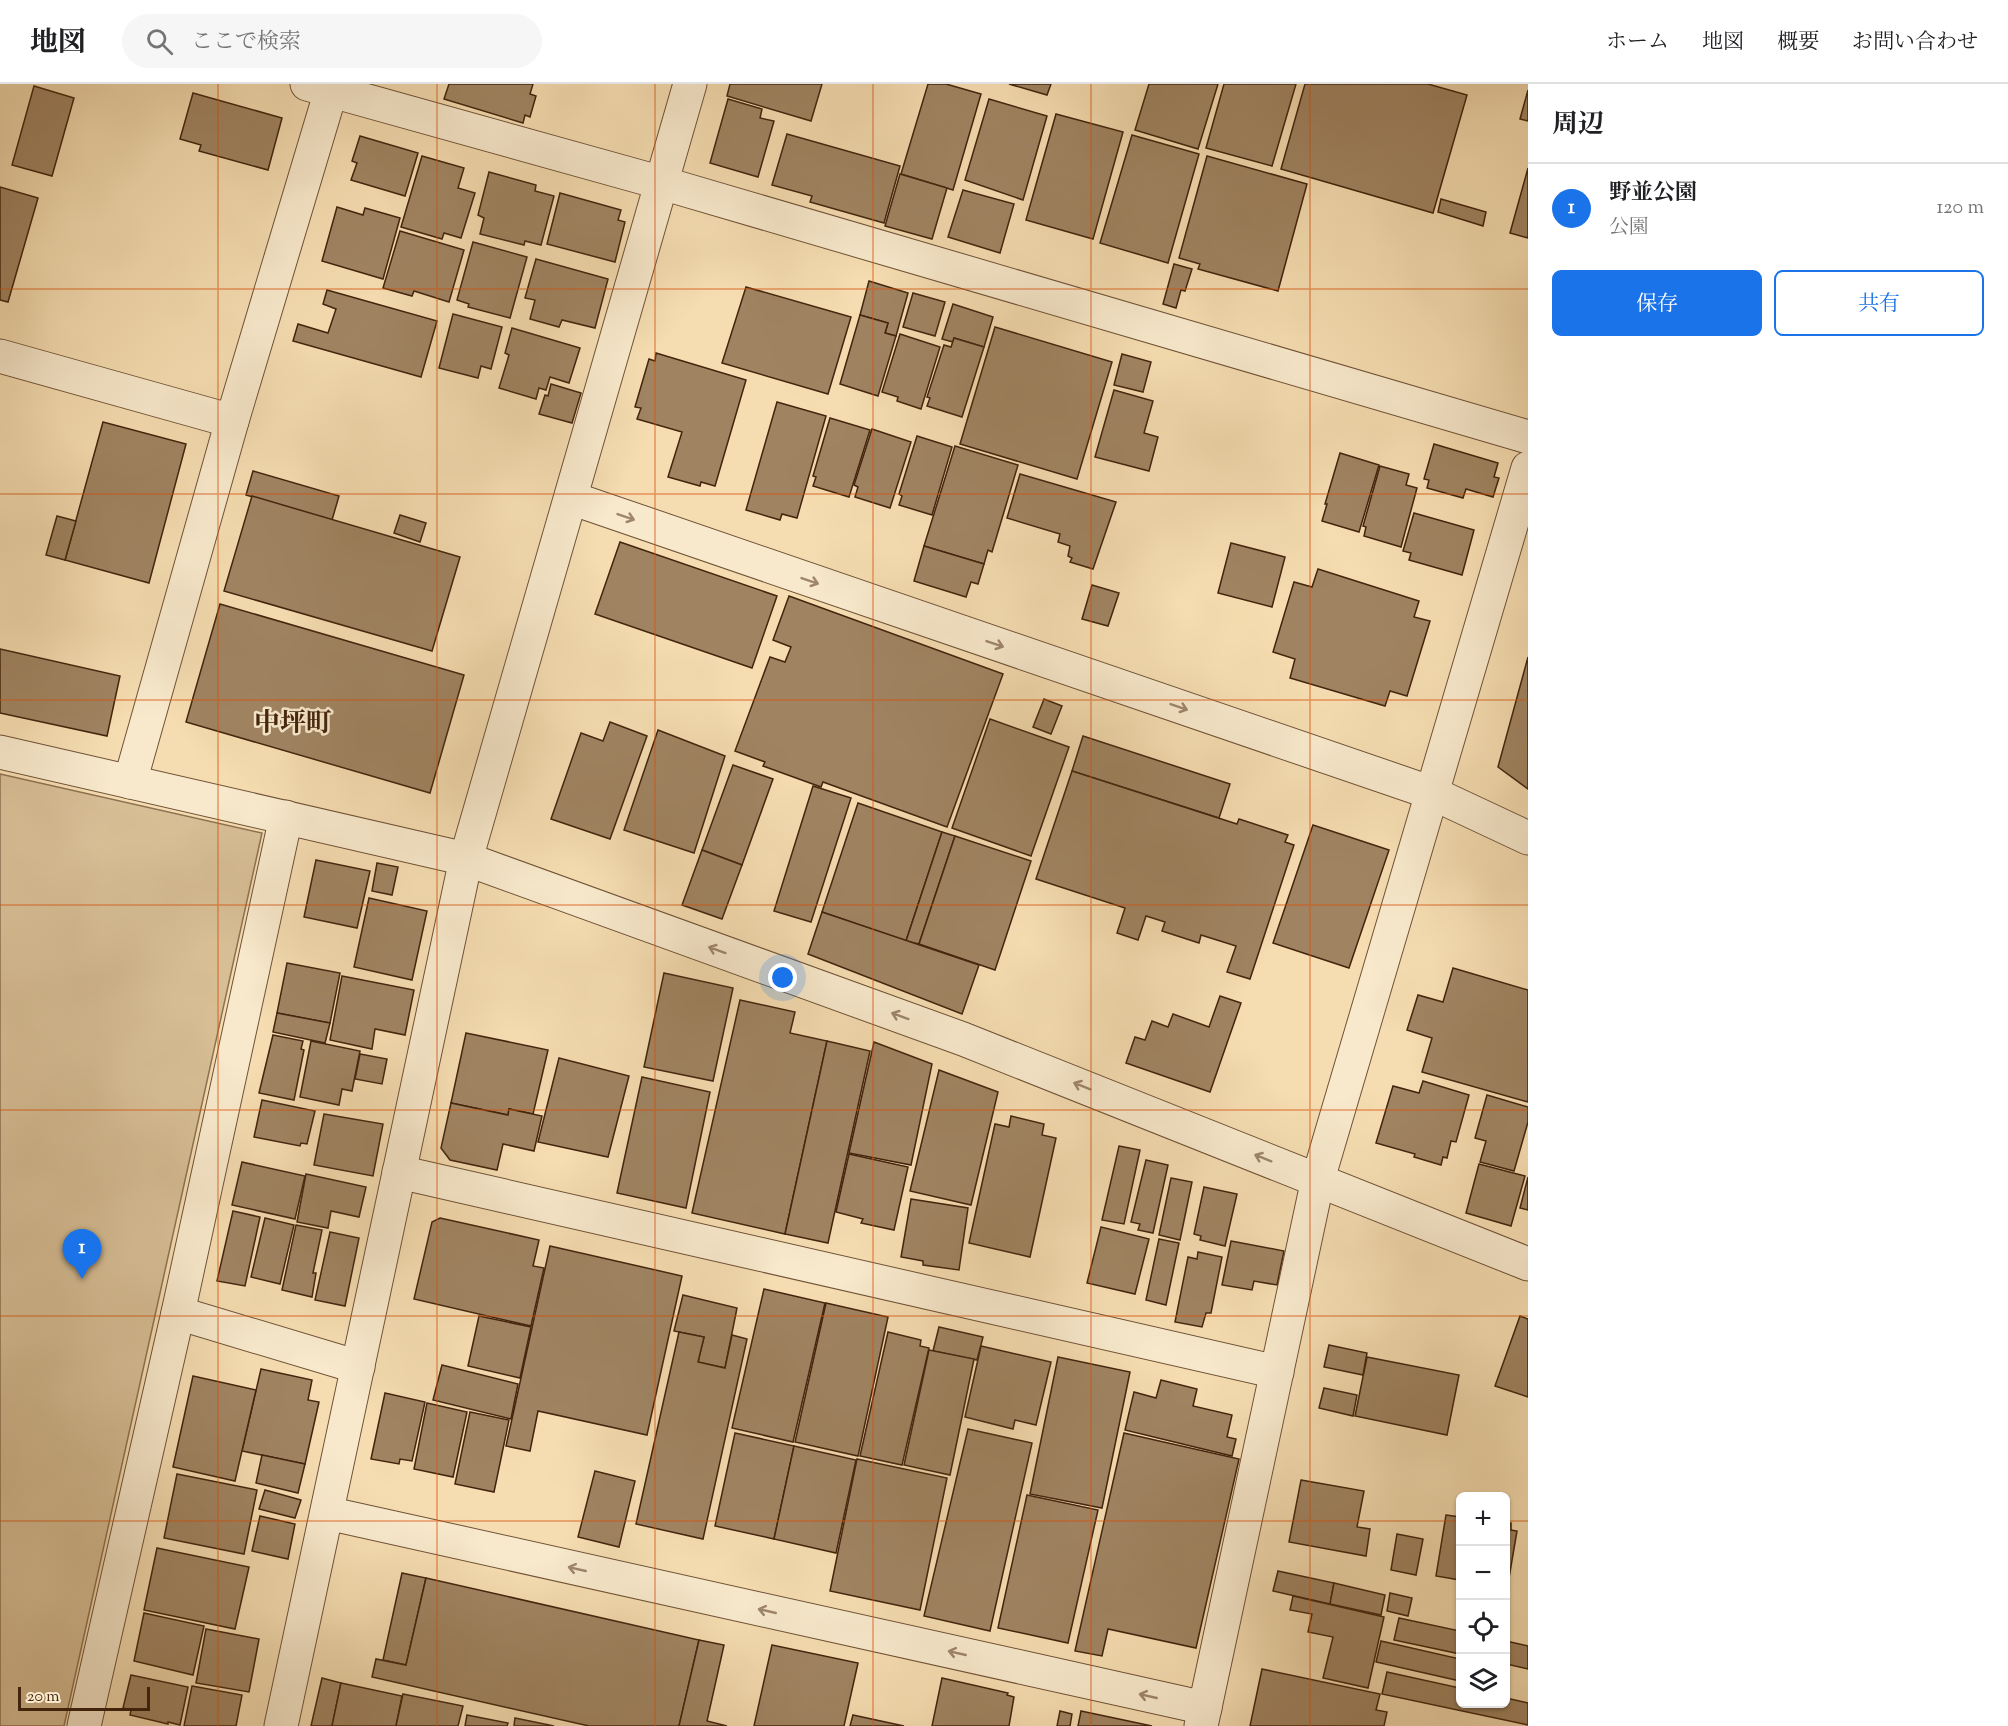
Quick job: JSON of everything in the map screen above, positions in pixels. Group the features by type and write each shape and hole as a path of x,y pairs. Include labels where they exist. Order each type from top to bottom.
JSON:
{"street":[{"path":"281,1726 466,859 690,84"},
{"path":"130,782 324,86 1528,437"},
{"path":"0,356 232,421"},
{"path":"327,1513 1203,1717 1318,1179 1528,468"},
{"path":"571,498 1432,793 1528,838"},
{"path":"0,752 466,859 963,1039 1528,1264"},
{"path":"84,1726 178,1313 286,817"},
{"path":"399,1172 1277,1372"},
{"path":"178,1313 358,1367"}],"shaded area":[{"path":"0,774 262,833 64,1726 0,1726"}],"building":[{"path":"449,84 533,84 530,94 536,96 530,117 525,115 523,123 444,99"},
{"path":"730,84 822,84 811,121 727,96"},
{"path":"928,84 946,84 981,94 953,190 901,174"},
{"path":"1009,84 1051,84 1047,95"},
{"path":"1149,84 1218,84 1198,149 1135,130"},
{"path":"1224,84 1296,84 1272,166 1206,148"},
{"path":"1305,84 1428,84 1467,95 1433,213 1281,169"},
{"path":"34,86 74,98 52,176 12,165"},
{"path":"1528,90 1528,121 1520,119"},
{"path":"193,93 282,118 268,170 199,151 201,145 180,139"},
{"path":"728,99 762,109 760,118 774,121 758,177 710,163"},
{"path":"989,99 1047,116 1023,200 965,180"},
{"path":"1056,114 1123,132 1093,239 1026,220"},
{"path":"787,134 900,166 884,223 810,202 812,196 772,185"},
{"path":"1132,135 1199,154 1168,263 1100,243"},
{"path":"360,136 418,153 405,196 351,180 357,163 352,161"},
{"path":"422,156 464,168 458,188 475,193 461,238 444,233 442,239 401,227"},
{"path":"1207,156 1307,184 1278,291 1198,269 1200,264 1179,258"},
{"path":"1528,168 1528,238 1510,233"},
{"path":"489,172 536,185 535,191 554,196 541,245 525,241 524,245 480,234 484,218 478,215"},
{"path":"900,174 947,188 932,239 885,226"},
{"path":"0,187 38,198 8,302 0,300"},
{"path":"963,190 1014,204 1000,253 948,237"},
{"path":"560,193 621,210 618,220 625,222 615,262 547,244"},
{"path":"1441,199 1486,212 1483,226 1438,212"},
{"path":"337,207 363,215 365,208 400,218 383,279 322,261"},
{"path":"400,231 464,250 449,302 414,291 412,296 383,288"},
{"path":"473,242 527,257 510,318 468,307 469,304 457,300"},
{"path":"536,259 608,279 595,328 562,320 559,327 530,319 535,300 525,298"},
{"path":"1174,264 1192,269 1185,291 1181,290 1176,308 1163,304"},
{"path":"869,281 908,293 896,336 885,333 888,323 860,315"},
{"path":"746,287 851,317 828,394 722,363"},
{"path":"327,290 437,321 421,377 293,341 298,324 328,333 336,309 323,304"},
{"path":"913,293 945,302 935,336 903,327"},
{"path":"953,304 993,317 984,347 954,338 953,342 942,339"},
{"path":"453,314 502,327 491,369 481,366 478,378 439,368"},
{"path":"860,315 888,323 885,333 896,336 878,396 840,384"},
{"path":"995,327 1112,362 1077,479 960,444"},
{"path":"512,328 580,348 569,383 550,377 546,390 539,388 536,399 499,388 509,355 505,353"},
{"path":"900,334 940,347 921,409 897,401 898,397 882,392"},
{"path":"954,338 984,347 962,417 927,406 930,398 927,397 944,345 951,347"},
{"path":"656,353 746,380 715,486 701,482 700,486 668,477 682,432 637,419 641,408 635,407 649,359 655,361"},
{"path":"1122,354 1151,362 1143,392 1114,385"},
{"path":"551,384 581,393 572,423 539,414"},
{"path":"1114,390 1153,401 1144,433 1158,437 1149,471 1095,457"},
{"path":"777,402 826,416 797,518 782,514 780,520 746,510"},
{"path":"830,418 870,430 849,497 813,486 816,477 813,476"},
{"path":"103,422 186,444 149,583 65,560"},
{"path":"872,429 911,442 890,508 855,497 858,487 854,485"},
{"path":"917,436 952,447 932,515 899,505 902,496 899,494"},
{"path":"1434,444 1498,463 1494,477 1499,478 1493,497 1466,489 1463,498 1427,488 1429,480 1424,479"},
{"path":"955,446 1018,465 992,552 988,550 984,564 924,546"},
{"path":"1340,453 1379,465 1359,532 1322,521"},
{"path":"1380,466 1409,474 1406,485 1417,488 1401,547 1364,536 1366,527 1363,526"},
{"path":"253,471 339,496 332,520 246,495"},
{"path":"1020,474 1116,502 1093,569 1070,562 1072,558 1068,556 1070,546 1058,542 1060,534 1007,518"},
{"path":"252,496 460,557 432,651 224,591"},
{"path":"1414,513 1474,530 1462,575 1409,560 1411,553 1403,551"},
{"path":"400,515 426,523 420,542 394,533"},
{"path":"57,516 76,521 65,560 46,555"},
{"path":"620,542 777,596 752,668 595,614"},
{"path":"1231,543 1285,557 1272,607 1218,593"},
{"path":"924,546 984,564 978,584 971,582 966,597 914,581"},
{"path":"1318,569 1419,601 1414,617 1430,621 1407,696 1390,691 1385,706 1290,678 1295,659 1273,652 1294,582 1312,587"},
{"path":"1092,585 1119,593 1108,626 1082,619"},
{"path":"789,596 1003,674 947,827 823,782 821,787 763,766 765,762 735,751 770,657 785,662 791,647 773,640"},
{"path":"220,604 464,675 430,793 186,722"},
{"path":"0,649 120,676 107,736 0,713"},
{"path":"1528,657 1528,789 1498,767"},
{"path":"1044,699 1062,706 1051,734 1033,727"},
{"path":"990,719 1069,747 1031,856 952,828"},
{"path":"610,722 647,736 610,839 551,819 581,733 603,741"},
{"path":"658,730 725,756 694,853 624,830"},
{"path":"1083,736 1230,784 1219,818 1072,771"},
{"path":"733,765 773,779 742,865 702,850"},
{"path":"1072,771 1237,824 1239,819 1288,835 1285,842 1294,845 1250,979 1227,972 1236,946 1201,935 1199,943 1162,931 1165,922 1146,916 1138,940 1117,933 1125,908 1036,879"},
{"path":"813,786 851,798 811,922 774,911"},
{"path":"858,803 942,832 906,941 822,912"},
{"path":"1313,825 1389,850 1349,968 1273,943"},
{"path":"942,832 955,836 919,944 906,941"},
{"path":"955,836 1031,861 995,970 919,944"},
{"path":"702,850 742,865 722,919 682,905"},
{"path":"316,860 370,871 357,928 304,917"},
{"path":"377,863 398,867 392,895 372,891"},
{"path":"369,898 427,911 412,980 354,967"},
{"path":"822,912 979,965 962,1014 808,954"},
{"path":"287,963 340,973 330,1023 277,1013"},
{"path":"1453,968 1528,990 1528,1102 1422,1072 1432,1038 1407,1030 1418,995 1443,1002"},
{"path":"664,973 733,988 713,1081 644,1067"},
{"path":"342,976 414,990 405,1035 375,1029 372,1049 330,1040"},
{"path":"1220,996 1241,1003 1210,1092 1126,1063 1135,1037 1145,1040 1152,1021 1168,1027 1173,1014 1209,1027"},
{"path":"740,1000 795,1012 790,1033 827,1041 785,1234 692,1213"},
{"path":"277,1013 330,1023 325,1043 273,1032"},
{"path":"466,1033 548,1050 533,1114 509,1109 508,1115 451,1103"},
{"path":"273,1035 303,1041 301,1049 304,1050 294,1100 259,1093"},
{"path":"311,1041 360,1051 352,1091 342,1089 339,1105 300,1097"},
{"path":"827,1041 870,1051 828,1243 785,1234"},
{"path":"874,1042 932,1064 911,1165 849,1153"},
{"path":"360,1054 387,1059 382,1084 355,1079"},
{"path":"559,1058 629,1076 608,1157 538,1142"},
{"path":"939,1070 998,1092 971,1205 910,1191"},
{"path":"642,1077 710,1092 686,1208 617,1193"},
{"path":"1423,1081 1469,1095 1456,1142 1451,1141 1447,1158 1443,1157 1441,1165 1414,1157 1415,1154 1376,1143 1393,1086 1419,1093"},
{"path":"1487,1095 1528,1107 1528,1122 1514,1171 1480,1162 1486,1141 1475,1138"},
{"path":"262,1100 315,1111 307,1144 301,1143 300,1146 254,1137"},
{"path":"451,1103 508,1115 509,1109 542,1116 534,1151 503,1144 497,1170 450,1160 441,1148"},
{"path":"324,1114 383,1124 373,1176 314,1165"},
{"path":"1011,1116 1044,1124 1042,1135 1056,1138 1030,1257 969,1243 995,1124 1009,1127"},
{"path":"1119,1146 1140,1150 1124,1224 1102,1220"},
{"path":"849,1154 908,1167 894,1230 861,1223 863,1219 836,1212"},
{"path":"1146,1160 1168,1165 1153,1233 1138,1230 1140,1224 1131,1222"},
{"path":"242,1162 305,1176 295,1219 232,1205"},
{"path":"1479,1164 1525,1176 1511,1226 1466,1213"},
{"path":"306,1174 366,1187 359,1217 331,1211 328,1228 297,1222"},
{"path":"1528,1177 1528,1210 1520,1208"},
{"path":"1171,1178 1192,1182 1180,1240 1159,1235"},
{"path":"1204,1187 1237,1194 1225,1246 1200,1240 1201,1236 1194,1234"},
{"path":"911,1199 968,1208 959,1270 923,1265 923,1261 901,1257"},
{"path":"233,1211 260,1217 245,1286 217,1281"},
{"path":"265,1218 294,1225 280,1284 251,1277"},
{"path":"440,1218 539,1240 533,1266 544,1268 531,1326 414,1299 432,1222"},
{"path":"296,1225 322,1230 313,1273 316,1273 312,1297 282,1290"},
{"path":"1101,1227 1149,1239 1135,1294 1087,1283"},
{"path":"330,1232 359,1238 345,1306 315,1300"},
{"path":"1159,1239 1179,1243 1166,1305 1146,1300"},
{"path":"1231,1241 1284,1251 1277,1285 1254,1281 1252,1290 1222,1285"},
{"path":"550,1246 682,1276 647,1435 538,1411 530,1451 506,1446"},
{"path":"1198,1252 1222,1257 1211,1313 1206,1313 1202,1327 1175,1322 1188,1257 1197,1259"},
{"path":"764,1289 825,1303 793,1442 732,1428"},
{"path":"683,1295 737,1308 725,1368 698,1362 704,1337 674,1331"},
{"path":"826,1303 888,1317 858,1456 795,1442"},
{"path":"479,1316 531,1327 520,1378 468,1366"},
{"path":"1520,1316 1528,1319 1528,1397 1495,1386"},
{"path":"939,1327 983,1337 977,1360 933,1351"},
{"path":"679,1332 704,1337 698,1362 725,1368 732,1335 747,1339 703,1539 636,1524"},
{"path":"888,1332 921,1340 920,1346 929,1348 902,1465 860,1456"},
{"path":"1329,1345 1367,1353 1363,1375 1324,1367"},
{"path":"981,1346 1051,1362 1036,1425 1015,1420 1013,1429 965,1417"},
{"path":"929,1350 974,1359 950,1475 904,1465"},
{"path":"1058,1357 1130,1372 1102,1508 1030,1494"},
{"path":"1367,1357 1459,1375 1447,1435 1355,1416"},
{"path":"442,1365 518,1384 511,1419 433,1400"},
{"path":"261,1369 312,1380 308,1400 319,1402 305,1464 242,1451"},
{"path":"193,1376 256,1390 235,1481 173,1467"},
{"path":"1161,1380 1197,1389 1193,1406 1232,1415 1227,1437 1236,1439 1232,1456 1125,1430 1134,1392 1156,1398"},
{"path":"1324,1388 1357,1395 1353,1416 1319,1408"},
{"path":"385,1393 425,1402 412,1461 400,1459 399,1464 371,1459"},
{"path":"427,1403 467,1412 453,1477 414,1469"},
{"path":"470,1412 509,1420 494,1492 455,1484"},
{"path":"968,1429 1032,1443 990,1631 924,1616"},
{"path":"735,1433 794,1446 774,1539 715,1526"},
{"path":"1124,1433 1239,1459 1196,1648 1108,1629 1102,1656 1075,1651"},
{"path":"794,1446 856,1460 836,1553 774,1539"},
{"path":"262,1455 305,1464 298,1493 256,1483"},
{"path":"857,1459 947,1478 920,1610 830,1591"},
{"path":"595,1471 635,1481 619,1547 578,1537"},
{"path":"177,1474 257,1490 244,1554 164,1538"},
{"path":"1301,1480 1364,1491 1357,1527 1370,1529 1366,1556 1289,1542"},
{"path":"265,1490 301,1500 295,1518 259,1509"},
{"path":"1027,1495 1098,1510 1068,1643 998,1628"},
{"path":"1446,1515 1456,1516 1456,1579 1436,1576"},
{"path":"260,1516 295,1524 288,1559 252,1551"},
{"path":"1510,1523 1511,1530 1517,1531 1510,1572"},
{"path":"1397,1534 1423,1539 1416,1575 1391,1570"},
{"path":"157,1548 249,1567 235,1629 144,1610"},
{"path":"1278,1571 1334,1583 1330,1604 1273,1591"},
{"path":"402,1573 426,1578 406,1665 383,1660"},
{"path":"426,1578 699,1640 679,1726 589,1726 372,1677 376,1659 406,1665"},
{"path":"1334,1583 1385,1595 1381,1615 1330,1604"},
{"path":"1390,1593 1412,1598 1408,1616 1387,1611"},
{"path":"1293,1596 1384,1617 1368,1688 1323,1678 1333,1637 1308,1632 1312,1614 1290,1610"},
{"path":"144,1613 204,1626 193,1675 134,1661"},
{"path":"1399,1618 1456,1630 1456,1653 1394,1640"},
{"path":"206,1629 259,1639 249,1692 196,1683"},
{"path":"699,1640 724,1645 707,1721 727,1726 679,1726"},
{"path":"1381,1641 1456,1658 1456,1680 1376,1662"},
{"path":"1510,1642 1528,1646 1528,1669 1510,1665"},
{"path":"772,1645 858,1663 844,1726 754,1726"},
{"path":"1262,1669 1380,1694 1376,1710 1387,1712 1384,1726 1250,1726"},
{"path":"1387,1672 1456,1687 1456,1708 1510,1708 1510,1699 1528,1703 1528,1725 1382,1694"},
{"path":"131,1675 188,1687 180,1725 130,1715 131,1710 123,1708"},
{"path":"322,1678 341,1683 332,1726 311,1726"},
{"path":"942,1678 1008,1693 1007,1695 1014,1697 1009,1726 932,1726"},
{"path":"341,1683 402,1696 396,1726 332,1726"},
{"path":"192,1686 242,1695 236,1726 184,1726"},
{"path":"403,1694 463,1706 458,1726 396,1726"},
{"path":"1060,1711 1072,1714 1070,1726 1057,1726"},
{"path":"1081,1711 1152,1726 1078,1726"},
{"path":"467,1715 508,1723 507,1726 465,1726"},
{"path":"853,1715 904,1726 850,1726"},
{"path":"515,1718 554,1726 514,1726"}],"place":[{"name":"野並公園","path":"82,1279"}],"district":[{"name":"中坪町","path":"293,722"}]}
